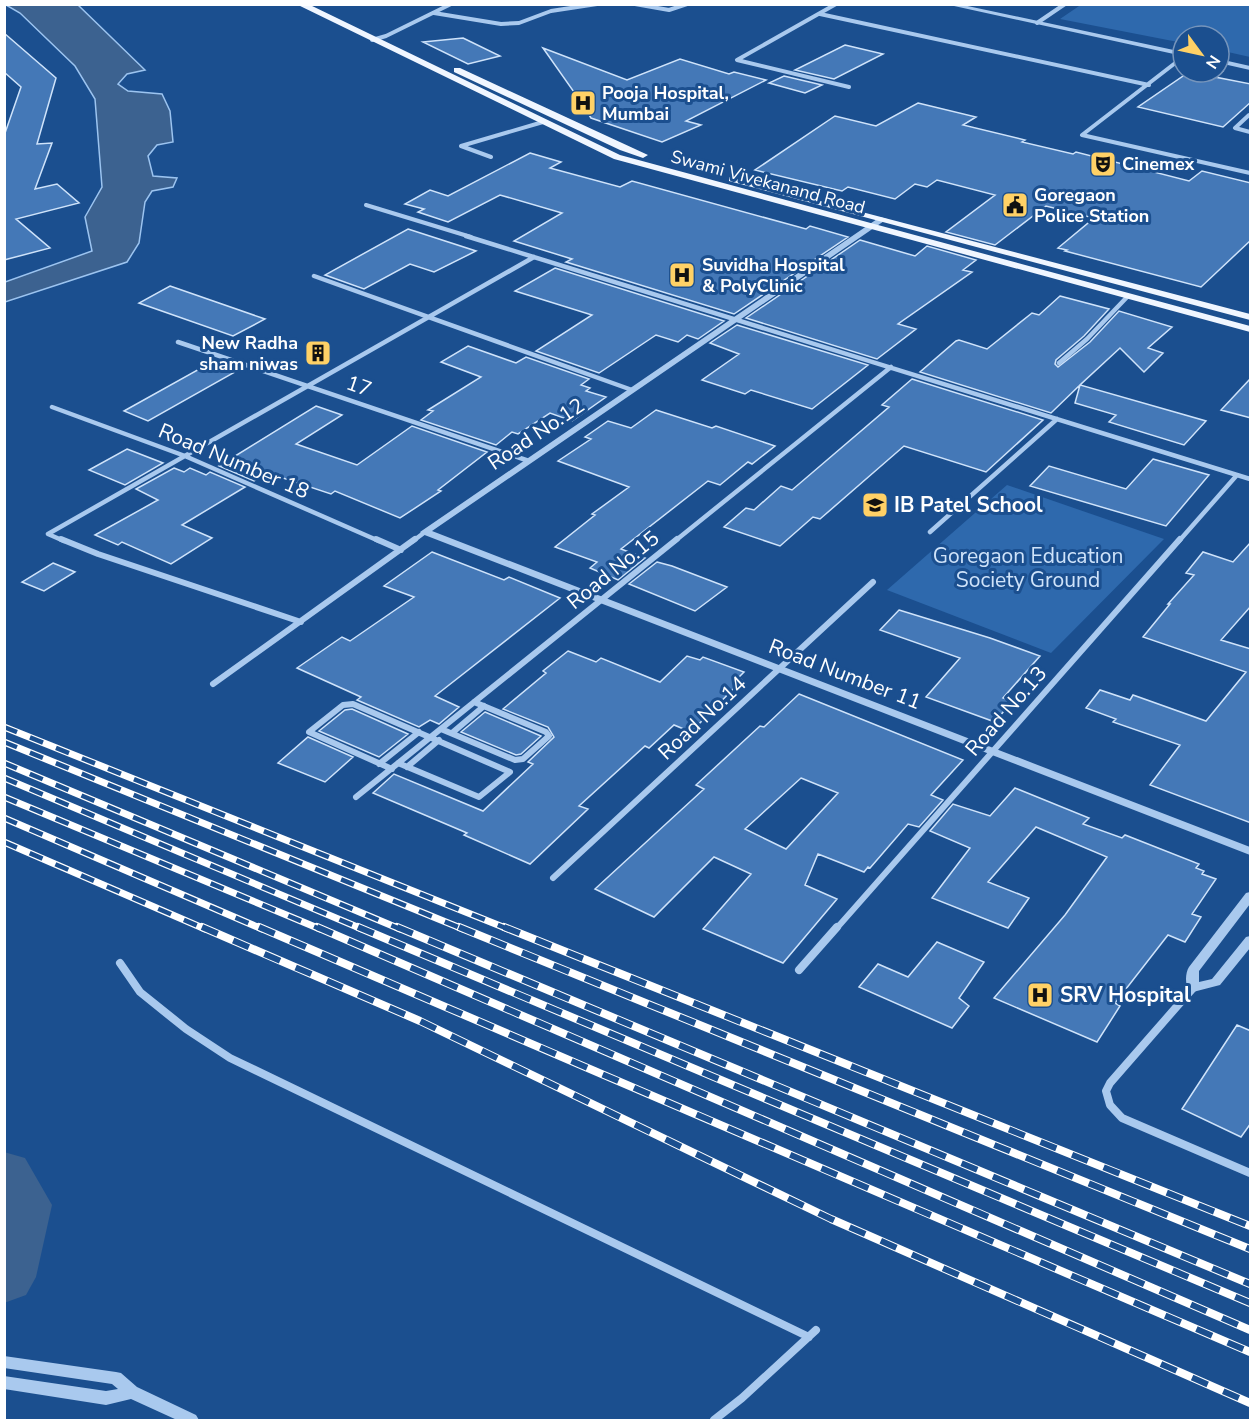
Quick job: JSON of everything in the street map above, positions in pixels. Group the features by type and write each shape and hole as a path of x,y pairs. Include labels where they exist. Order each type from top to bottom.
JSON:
{"main road":[{"name":"Swami Vivekanand Road","path":"300,4 625,160 1251,329"},
{"name":"Swami Vivekanand Road","path":"322,4 630,151 1251,317"},
{"path":"567,134 583,129"}],"street":[{"path":"371,40 386,36 451,4"},
{"path":"434,13 501,24 519,23 550,11 597,4"},
{"path":"635,4 669,10 687,4"},
{"path":"836,4 737,60 849,87"},
{"path":"948,4 1171,53"},
{"path":"976,4 1171,44"},
{"path":"1037,23 1065,4"},
{"path":"820,14 1149,85"},
{"path":"1231,57 1251,61"},
{"path":"1231,64 1251,68"},
{"path":"1171,66 1082,135 1251,173"},
{"path":"1250,115 1235,128 1251,132"},
{"path":"491,156 461,146 543,122"},
{"path":"366,205 1251,479"},
{"name":"Road No.12","path":"213,684 425,532 883,219"},
{"path":"301,622 98,554 48,534 534,257"},
{"path":"314,276 632,390"},
{"path":"1059,363 1087,339 1128,296"},
{"name":"17","path":"178,342 529,461"},
{"name":"Road No.15","path":"356,797 891,368"},
{"name":"Road Number 18","path":"52,407 185,456 401,550"},
{"path":"930,532 1057,419"},
{"name":"Road No.13","path":"799,970 1237,475"},
{"name":"Road Number 11","path":"425,532 1251,851"},
{"name":"Road No.14","path":"553,878 873,582"},
{"path":"441,729 515,760 523,759 549,736 546,732 474,702"},
{"path":"392,769 309,732 343,705 349,704 439,740 510,773 479,797 398,763"},
{"path":"452,733 484,706"},
{"path":"379,764 418,732"},
{"path":"407,767 439,740"},
{"path":"1193,988 1193,970 1251,896"},
{"path":"1251,940 1216,982 1193,988 1110,1083 1106,1091 1110,1105 1122,1118 1251,1173"},
{"path":"120,963 140,992 186,1029 230,1058 812,1333 742,1398 714,1420"},
{"path":"4,1362 116,1378 132,1392 191,1420"},
{"path":"4,1382 106,1398 132,1392"}],"green space":[{"path":"1082,4 1250,5 1250,57 1231,53 1231,24 1171,24 1171,41 1060,19"},
{"name":"Goregaon Education Society Ground","path":"1007,485 1164,539 1051,653 887,590"}],"shaded area":[{"path":"6,5 78,5 145,70 127,74 118,84 128,91 162,94 170,111 173,142 157,145 148,156 153,176 177,178 173,187 152,191 145,202 139,243 127,262 5,302 5,282 92,251 85,217 102,187 95,99 75,66 20,13"}],"building":[{"path":"4,33 56,78 37,144 52,143 35,189 57,184 79,203 16,219 50,248 4,260 4,136 21,87 4,72"},
{"path":"463,38 500,56 468,64 423,42"},
{"path":"845,45 883,54 834,79 795,70"},
{"path":"543,48 627,80 680,59 729,74 734,72 766,80 686,121 701,125 662,142 591,118 579,99 583,98 576,95"},
{"path":"784,76 822,85 805,93 769,83"},
{"path":"1231,80 1251,84 1251,102 1223,127 1138,107 1172,84 1231,84"},
{"path":"918,103 976,117 963,125 1025,140 1022,142 1073,154 1076,152 1189,181 1202,171 1251,183 1251,240 1201,287 1058,248 1094,218 1046,206 995,245 946,232 995,195 937,180 927,187 915,184 895,199 848,187 842,191 755,170 835,116 876,126"},
{"path":"530,153 561,162 550,168 620,187 632,181 806,229 810,226 848,237 734,314 566,262 572,259 514,241 562,213 500,195 448,222 418,212 424,209 405,204 430,190 448,196"},
{"path":"408,229 476,251 434,272 410,264 364,289 325,275"},
{"path":"860,240 915,256 927,246 976,260 963,270 972,272 898,324 916,329 877,359 746,318"},
{"path":"555,268 724,321 698,339 687,335 678,342 656,335 599,373 536,351 592,315 515,291"},
{"path":"170,286 265,319 233,336 139,303"},
{"path":"1060,296 1109,309 1084,336 1056,360 1055,364 1058,367 1090,342 1119,311 1172,327 1148,348 1163,353 1144,372 1120,348 1051,413 920,372 956,341 987,349 1032,313 1039,315"},
{"path":"737,325 868,365 812,409 751,390 745,394 702,380 739,354 710,343"},
{"path":"468,346 516,363 526,357 589,379 581,385 590,388 586,391 606,397 572,421 550,413 518,434 512,432 496,445 421,420 433,411 428,410 481,377 441,362"},
{"path":"210,363 235,372 148,421 124,411"},
{"path":"1251,378 1251,418 1221,410"},
{"path":"912,379 1043,420 986,472 904,446 820,519 813,517 780,546 724,527 746,508 754,510 781,486 792,490 889,407 882,405"},
{"path":"1080,385 1206,421 1184,445 1109,422 1116,415 1075,403"},
{"path":"316,406 342,415 296,444 357,465 412,426 487,452 438,490 441,491 400,518 335,491 331,494 268,473 254,481 219,466"},
{"path":"656,410 712,428 716,426 775,446 752,464 748,462 720,485 708,481 621,549 645,558 618,580 590,568 597,562 555,547 595,515 592,514 629,487 558,461 591,439 585,437 608,421 631,428"},
{"path":"127,449 163,463 125,485 89,470"},
{"path":"1153,459 1209,475 1166,526 1030,486 1049,466 1126,489"},
{"path":"174,468 184,472 190,468 206,475 210,472 245,487 182,525 212,538 171,564 122,542 118,545 95,535 158,500 136,489"},
{"path":"1251,542 1251,606 1221,640 1251,649 1251,823 1150,785 1180,745 1113,722 1116,719 1086,708 1100,690 1130,700 1133,695 1206,721 1246,672 1143,637 1194,575 1186,573 1203,552 1233,562"},
{"path":"432,552 504,580 509,577 560,598 435,696 459,707 439,724 430,720 419,727 357,700 361,697 297,668 342,637 350,641 414,597 384,586"},
{"path":"657,562 727,587 695,611 629,584"},
{"path":"53,563 75,572 44,591 22,582"},
{"path":"899,610 1040,656 1003,698 1012,701 995,722 926,697 960,658 880,630"},
{"path":"568,651 596,662 601,658 660,682 687,656 700,660 703,657 744,672 738,678 742,680 691,732 674,725 649,748 645,746 579,806 588,809 530,864 464,835 467,833 373,793 394,774 483,811 533,764 528,762 554,737 548,727 503,709"},
{"path":"799,694 963,760 931,795 943,800 919,827 908,824 864,872 818,854 805,885 837,899 783,963 703,929 751,874 714,857 654,917 595,889 704,789 696,785 760,726 764,727","holes":["801,778 838,793 786,849 745,829"]},
{"path":"352,709 408,734 379,757 319,731 345,710"},
{"path":"485,712 541,736 521,754 516,755 461,732"},
{"path":"308,737 353,757 325,782 278,763"},
{"path":"1015,788 1089,818 1083,824 1122,838 1125,835 1199,864 1196,868 1204,871 1202,874 1216,879 1192,914 1201,917 1185,942 1168,935 1115,1003 1120,1006 1097,1042 994,998 1065,915 1107,857 1036,827 988,882 1029,898 1008,928 932,898 970,848 930,831 953,804 990,816"},
{"path":"937,942 984,962 959,998 969,1006 952,1028 859,987 878,964 908,977"},
{"path":"1237,1025 1251,1031 1251,1123 1241,1137 1182,1109"}],"waterway":[{"path":"4,1175 21,1205 4,1277"}],"railway":[{"path":"4,727 508,929"},
{"path":"4,742 463,929"},
{"path":"4,763 400,929"},
{"path":"4,778 362,929"},
{"path":"4,797 320,929"},
{"path":"4,818 262,929"},
{"path":"4,842 205,929"},
{"path":"202,927 420,1021 831,1219 1250,1403"},
{"path":"259,927 1250,1352"},
{"path":"317,927 1250,1330"},
{"path":"358,927 1250,1303"},
{"path":"397,927 1250,1284"},
{"path":"459,927 1250,1249"},
{"path":"504,927 1250,1226"}],"place":[{"name":"Pooja Hospital, Mumbai","path":"583,103"},
{"name":"Cinemex","path":"1103,164"},
{"name":"Goregaon Police Station","path":"1015,205"},
{"name":"Suvidha Hospital & PolyClinic","path":"682,275"},
{"name":"New Radha sham niwas","path":"318,353"},
{"name":"IB Patel School","path":"875,505"},
{"name":"SRV Hospital","path":"1040,995"}]}
